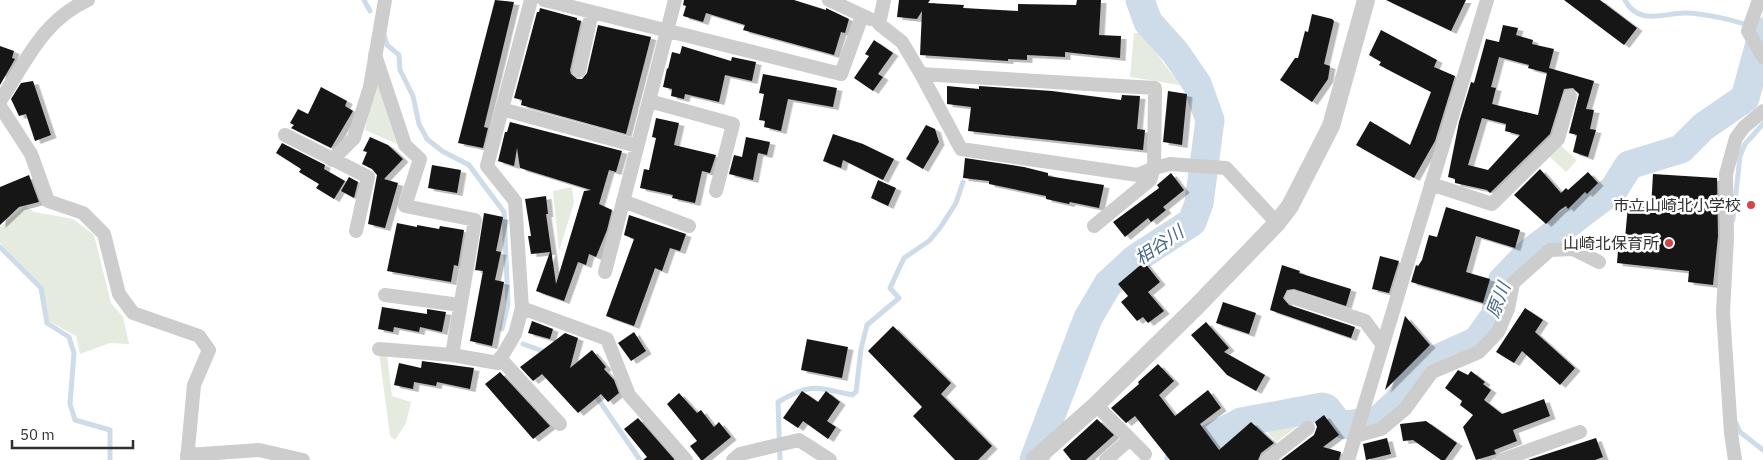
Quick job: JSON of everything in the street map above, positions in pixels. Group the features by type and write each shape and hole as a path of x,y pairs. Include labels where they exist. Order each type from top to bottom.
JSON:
{"street":[{"path":"0,101 40,36 60,19 88,0"},
{"path":"332,160 354,138 370,86 385,0"},
{"path":"378,349 452,355 498,363 515,334 522,308 516,201 487,166 531,0"},
{"path":"544,0 841,74 862,16"},
{"path":"605,272 675,0"},
{"path":"829,0 879,24 902,42 922,74 961,149 1138,175 1170,164 1226,168 1277,223"},
{"path":"879,24 884,0"},
{"path":"1034,460 1096,405 1277,223 1290,206 1332,126 1366,0"},
{"path":"1348,460 1487,0"},
{"path":"1759,0 1752,30 1763,57"},
{"path":"579,71 592,12"},
{"path":"375,55 405,145 420,159 405,206 475,220 452,355"},
{"path":"922,74 1155,88 1154,168 1150,180 1094,226"},
{"path":"1431,184 1492,204 1558,139 1570,96"},
{"path":"649,101 733,124 716,190"},
{"path":"0,106 31,154 48,201 84,213 104,234 118,294 133,313 199,336 209,350 194,385 187,458 259,450 303,460"},
{"path":"502,109 637,146"},
{"path":"1735,460 1730,433 1723,312 1727,238 1726,174 1736,138 1744,127 1763,111"},
{"path":"285,135 368,177 356,231"},
{"path":"623,201 689,226"},
{"path":"1356,433 1381,429 1406,409 1432,372 1479,352 1498,332 1508,309 1514,283 1550,250 1573,249 1599,262"},
{"path":"385,295 460,305"},
{"path":"1292,297 1365,321 1382,344"},
{"path":"522,308 607,339 629,395 686,460"},
{"path":"500,358 560,424"},
{"path":"1096,405 1144,454"},
{"path":"1267,460 1308,428"},
{"path":"1502,460 1580,432"},
{"path":"1106,460 1130,439"},
{"path":"733,460 740,454 799,440 830,460"}],"shaded area":[{"path":"1134,33 1141,33 1180,85 1130,77"},
{"path":"376,79 397,144 365,130"},
{"path":"1560,145 1577,160 1566,172 1549,156"},
{"path":"572,187 574,203 559,251 553,191"},
{"path":"25,206 34,212 73,219 94,235 111,303 123,317 129,344 110,343 80,354 76,336 49,321 43,287 0,243 0,227"},
{"path":"379,353 387,355 392,396 411,402 406,423 395,440 390,436"},
{"path":"1310,417 1276,442 1262,425"}],"building":[{"path":"495,0 514,2 484,127 488,128 483,148 458,143"},
{"path":"684,0 794,0 826,10 826,8 849,19 845,33 841,32 834,55 743,30 745,25 706,13 703,22 683,16 686,6 683,5"},
{"path":"899,0 930,0 928,3 964,5 963,8 1018,11 1018,4 1076,5 1077,0 1101,0 1099,35 1121,36 1120,58 1065,52 1065,57 1027,55 1027,60 1008,59 1008,61 920,55 922,11 917,19 897,17"},
{"path":"1386,0 1466,0 1451,31"},
{"path":"1564,0 1600,0 1637,28 1624,45"},
{"path":"540,8 577,18 577,20 581,21 570,70 571,74 577,79 582,79 587,73 598,25 651,37 626,134 521,105 522,100 514,98 537,12 539,12"},
{"path":"1312,14 1334,21 1324,64 1330,66 1328,79 1312,102 1280,80 1295,58 1298,58 1305,31 1308,32"},
{"path":"1503,25 1518,28 1516,35 1533,40 1532,44 1554,49 1549,68 1594,81 1586,109 1594,110 1590,129 1596,130 1588,157 1573,152 1577,135 1569,133 1579,94 1573,88 1564,89 1550,134 1490,193 1487,190 1455,183 1455,179 1448,177 1459,122 1471,82 1474,83 1486,39 1499,42","holes":["1499,57 1529,65 1528,68 1547,73 1538,115 1492,104 1496,88 1491,87","1482,118 1506,124 1505,131 1520,135 1488,170 1468,165"]},
{"path":"1381,30 1437,60 1434,67 1455,76 1435,141 1414,178 1356,145 1370,121 1410,145 1431,92 1379,65 1381,62 1369,55"},
{"path":"874,40 893,53 878,74 883,77 873,91 854,78 869,56 865,54"},
{"path":"0,46 14,51 12,58 15,59 0,85"},
{"path":"682,46 731,61 732,57 756,62 752,81 725,75 719,102 685,94 684,99 671,96 672,89 663,87 667,68 672,52 680,54"},
{"path":"763,74 837,88 833,107 788,99 781,131 764,127 765,121 759,120 764,94 759,93"},
{"path":"33,81 51,135 35,141 26,114 19,116 11,99 21,83"},
{"path":"947,86 979,89 979,86 1052,91 1121,100 1122,95 1140,96 1137,129 1145,130 1143,150 968,131 971,107 947,104"},
{"path":"321,87 347,101 345,106 353,111 331,148 291,128 294,125 290,123 298,109 308,114"},
{"path":"1168,91 1187,94 1182,145 1163,142"},
{"path":"656,118 679,123 674,145 716,155 710,173 702,171 695,203 672,198 673,195 640,188 644,169 649,170 656,138 652,137"},
{"path":"510,122 622,151 616,172 609,170 599,204 612,210 607,230 596,257 589,254 586,265 578,262 564,301 536,291 550,252 531,254 528,236 531,236 525,199 546,196 548,214 546,214 556,284 584,191 591,190 520,168 517,148 514,166 498,161 505,132 507,132"},
{"path":"926,125 935,129 939,142 923,169 906,159"},
{"path":"833,134 863,144 894,159 883,180 843,160 841,168 823,161"},
{"path":"370,137 388,145 403,159 384,179 398,183 385,228 368,224 377,175 372,169 362,164 367,152 363,151"},
{"path":"746,137 770,142 767,155 758,153 753,180 729,174 734,155 742,157"},
{"path":"282,143 325,165 324,169 345,181 334,199 316,188 319,184 299,172 301,169 276,153"},
{"path":"965,158 1024,167 1048,173 1048,176 1104,185 1099,208 1046,199 1046,196 989,184 989,181 963,178"},
{"path":"432,165 461,170 457,193 428,188"},
{"path":"1540,169 1561,193 1566,188 1568,190 1588,172 1598,183 1587,194 1585,192 1568,209 1566,206 1560,210 1546,224 1514,195"},
{"path":"1171,173 1184,190 1163,207 1166,210 1151,222 1148,218 1125,237 1113,222 1159,188 1157,185"},
{"path":"1653,174 1717,178 1718,236 1713,285 1688,282 1689,271 1617,263 1619,238 1625,238 1628,206 1651,208"},
{"path":"29,175 39,202 19,207 0,225 0,187"},
{"path":"349,177 358,182 354,198 341,191"},
{"path":"878,180 896,188 888,206 871,198"},
{"path":"1446,207 1520,230 1515,248 1476,236 1466,272 1490,279 1483,303 1411,282 1416,265 1418,266 1422,260 1429,235 1437,237"},
{"path":"484,213 503,217 496,251 501,252 495,280 504,282 492,346 470,341 483,271 475,270"},
{"path":"629,215 686,234 680,251 670,248 662,271 655,268 634,326 606,316 634,239 624,235"},
{"path":"397,223 417,227 417,225 439,229 440,226 464,230 458,266 454,265 451,282 387,271"},
{"path":"1380,256 1399,261 1389,293 1372,289"},
{"path":"1144,262 1160,282 1148,292 1164,311 1148,323 1143,317 1137,321 1121,302 1128,296 1118,284"},
{"path":"1282,265 1300,271 1299,273 1351,289 1346,306 1294,289 1287,290 1283,298 1289,305 1355,327 1351,338 1270,310"},
{"path":"1223,302 1256,313 1249,334 1216,323"},
{"path":"382,307 427,314 427,309 446,312 442,332 420,327 419,332 394,327 393,332 378,329"},
{"path":"1525,308 1543,320 1535,332 1575,368 1560,385 1522,351 1514,363 1496,352"},
{"path":"1405,316 1430,345 1385,390"},
{"path":"532,321 553,329 550,339 528,333"},
{"path":"1206,322 1229,348 1224,352 1265,375 1256,391 1227,375 1191,335"},
{"path":"893,326 951,383 941,394 992,446 978,460 955,460 913,416 922,407 868,351"},
{"path":"634,332 646,351 631,361 618,343"},
{"path":"565,333 578,338 570,368 592,350 606,367 604,369 614,380 619,393 608,402 601,394 578,413 542,374 533,381 520,367"},
{"path":"807,339 848,347 842,378 801,370"},
{"path":"422,361 474,368 470,389 437,382 436,386 414,382 413,389 394,385 399,363 421,368"},
{"path":"1158,364 1174,381 1159,395 1175,416 1208,390 1221,408 1200,424 1219,450 1251,422 1274,443 1261,453 1258,460 1170,460 1135,416 1126,423 1111,408 1139,384 1138,382"},
{"path":"1458,370 1468,375 1471,371 1485,382 1483,384 1491,390 1484,400 1502,414 1544,399 1550,416 1513,430 1517,441 1494,450 1496,454 1476,460 1463,427 1473,415 1460,405 1462,401 1445,388"},
{"path":"500,372 550,426 533,439 485,384"},
{"path":"802,391 818,402 826,391 840,402 827,421 836,427 828,439 803,421 798,428 783,418"},
{"path":"679,393 697,413 701,410 714,427 719,422 731,437 703,460 690,446 697,441 667,404"},
{"path":"1324,415 1339,435 1323,447 1341,452 1339,460 1281,460 1314,435 1317,427 1315,422"},
{"path":"638,418 674,460 643,460 647,457 624,429"},
{"path":"1097,419 1114,435 1086,460 1071,460 1063,450"},
{"path":"1426,421 1457,443 1445,460 1441,460 1413,440 1403,441 1400,424"},
{"path":"1387,438 1391,454 1366,460 1363,444"},
{"path":"1596,438 1603,457 1595,460 1528,460"}],"waterway":[{"path":"364,0 370,11"},
{"name":"相谷川","path":"1034,460 1088,318 1108,284 1135,259 1192,222 1199,203 1210,120 1197,84 1175,52 1148,22 1140,0"},
{"path":"1625,0 1630,8 1636,13 1643,15 1658,16 1690,13 1741,23 1754,29 1763,42"},
{"name":"原川","path":"1179,460 1189,449 1241,422 1322,407 1326,408 1337,422 1346,425 1377,421 1397,403 1424,365 1477,341 1495,316 1502,281 1528,254 1614,189 1629,165 1681,149 1703,127 1745,98 1763,32"},
{"path":"384,35 387,45 399,55 400,70 413,96 419,124 427,139 442,151 469,165 504,212 508,304 502,329"},
{"path":"1733,220 1740,156 1745,144 1763,124"},
{"path":"780,460 778,402 806,389 830,390 852,395 856,392 861,349 867,325 899,298 890,288 904,258 929,241 940,228 956,203 963,182"},
{"path":"0,247 41,288 47,323 69,337 74,353 70,404 75,420 110,430 110,460"},
{"path":"523,344 546,352"},
{"path":"594,393 640,460"},
{"path":"1736,423 1740,432 1763,450"}],"place":[{"name":"市立山崎北小学校","path":"1751,205"},
{"name":"山崎北保育所","path":"1669,243"}]}
